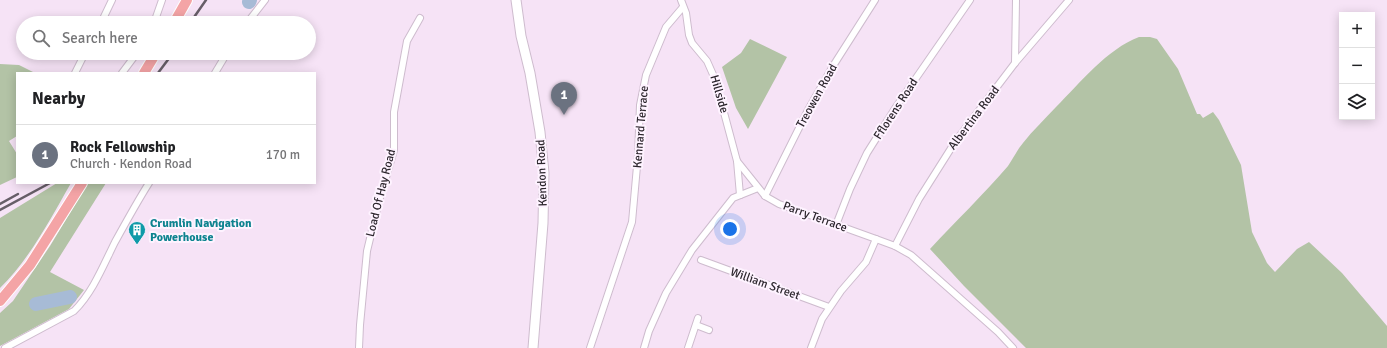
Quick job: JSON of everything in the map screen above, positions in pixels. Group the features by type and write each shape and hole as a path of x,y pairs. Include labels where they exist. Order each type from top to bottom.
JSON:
{"main road":[{"path":"178,16 188,0"},
{"name":"Kendon Road","path":"516,0 521,36 530,73 540,132 544,173 543,223 533,348"},
{"path":"145,72 152,60"},
{"path":"0,300 30,265 81,184"}],"street":[{"path":"104,16 112,0"},
{"path":"156,16 162,0"},
{"path":"252,16 265,0"},
{"name":"Hillside","path":"681,0 692,43 707,61 716,79 737,161 758,188"},
{"name":"Treowen Road","path":"765,196 808,110 833,66 875,0"},
{"name":"Fflorens Road","path":"836,225 850,189 867,153 896,107 970,0"},
{"path":"1015,63 1016,0"},
{"name":"Albertina Road","path":"895,246 919,199 954,142 1015,63 1069,0"},
{"name":"Kennard Terrace","path":"590,348 632,222 638,155 640,105 646,75 666,27 683,7"},
{"name":"Load Of Hay Road","path":"359,348 367,250 394,150 394,112 407,42 420,18"},
{"path":"76,72 82,60"},
{"path":"123,72 132,60"},
{"path":"216,72 223,60"},
{"path":"737,161 740,195"},
{"path":"5,348 74,311 83,302 94,285 123,228 148,184"},
{"path":"644,348 649,331 666,293 692,250 733,198 758,188"},
{"name":"Parry Terrace","path":"758,188 765,196 779,204 895,246 919,260 998,332 1013,348"},
{"path":"811,348 822,319 829,307 866,262 876,239"},
{"name":"William Street","path":"701,260 829,307"},
{"path":"688,348 698,318"},
{"path":"696,325 710,330"}],"green space":[{"path":"1139,37 1150,37 1157,39 1178,69 1197,114 1200,114 1203,118 1213,112 1219,120 1241,165 1252,232 1267,263 1275,272 1297,249 1309,242 1342,273 1387,326 1387,348 1026,348 964,286 930,249 999,177 1031,134 1084,77 1105,58 1127,42"},
{"path":"750,39 787,57 748,129 736,108 722,67 741,53"},
{"path":"0,64 19,65 33,72 16,72 16,137 9,141 16,152 16,177 0,185"},
{"path":"55,184 70,184 30,252 11,277 0,288 0,218"},
{"path":"87,184 105,184 50,272 84,290 69,309 0,346 0,313 13,301 50,246"}],"waterway":[{"path":"36,304 70,297"}],"railway":[{"path":"195,16 206,0"},
{"path":"159,72 168,60"},
{"path":"0,210 48,184"},
{"path":"0,204 18,194"}],"place":[{"name":"Rock Fellowship","path":"564,115"},
{"name":"Crumlin Navigation Powerhouse","path":"137,245"}]}
